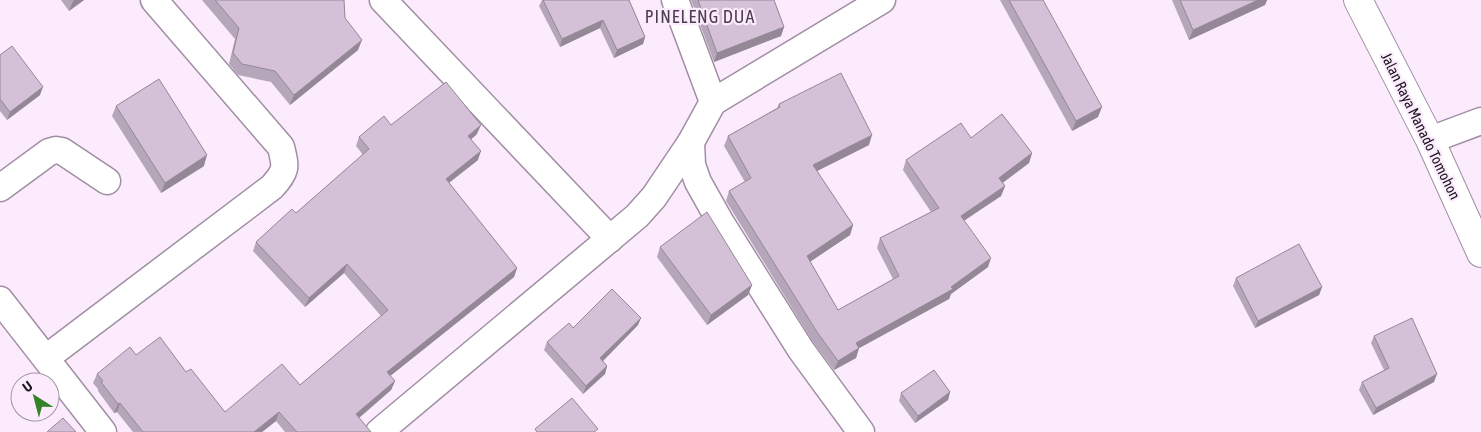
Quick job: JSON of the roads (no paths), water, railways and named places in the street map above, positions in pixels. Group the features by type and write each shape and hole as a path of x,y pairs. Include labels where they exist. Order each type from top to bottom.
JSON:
{"highway":[{"name":"Jalan Raya Manado Tomohon","path":"1358,0 1430,140 1481,253"}],"street":[{"path":"46,358 272,187 283,174 285,164 281,147 154,0"},
{"path":"383,0 610,239"},
{"path":"675,0 713,102"},
{"path":"379,432 637,216 654,197 691,142 713,102 882,0"},
{"path":"1430,140 1481,121"},
{"path":"691,142 692,165 698,182 721,223 801,350 861,432"},
{"path":"0,188 49,152 56,150 62,151 107,181"},
{"path":"0,300 103,432"}],"district":[{"name":"PINELENG DUA","path":"700,16"}]}
